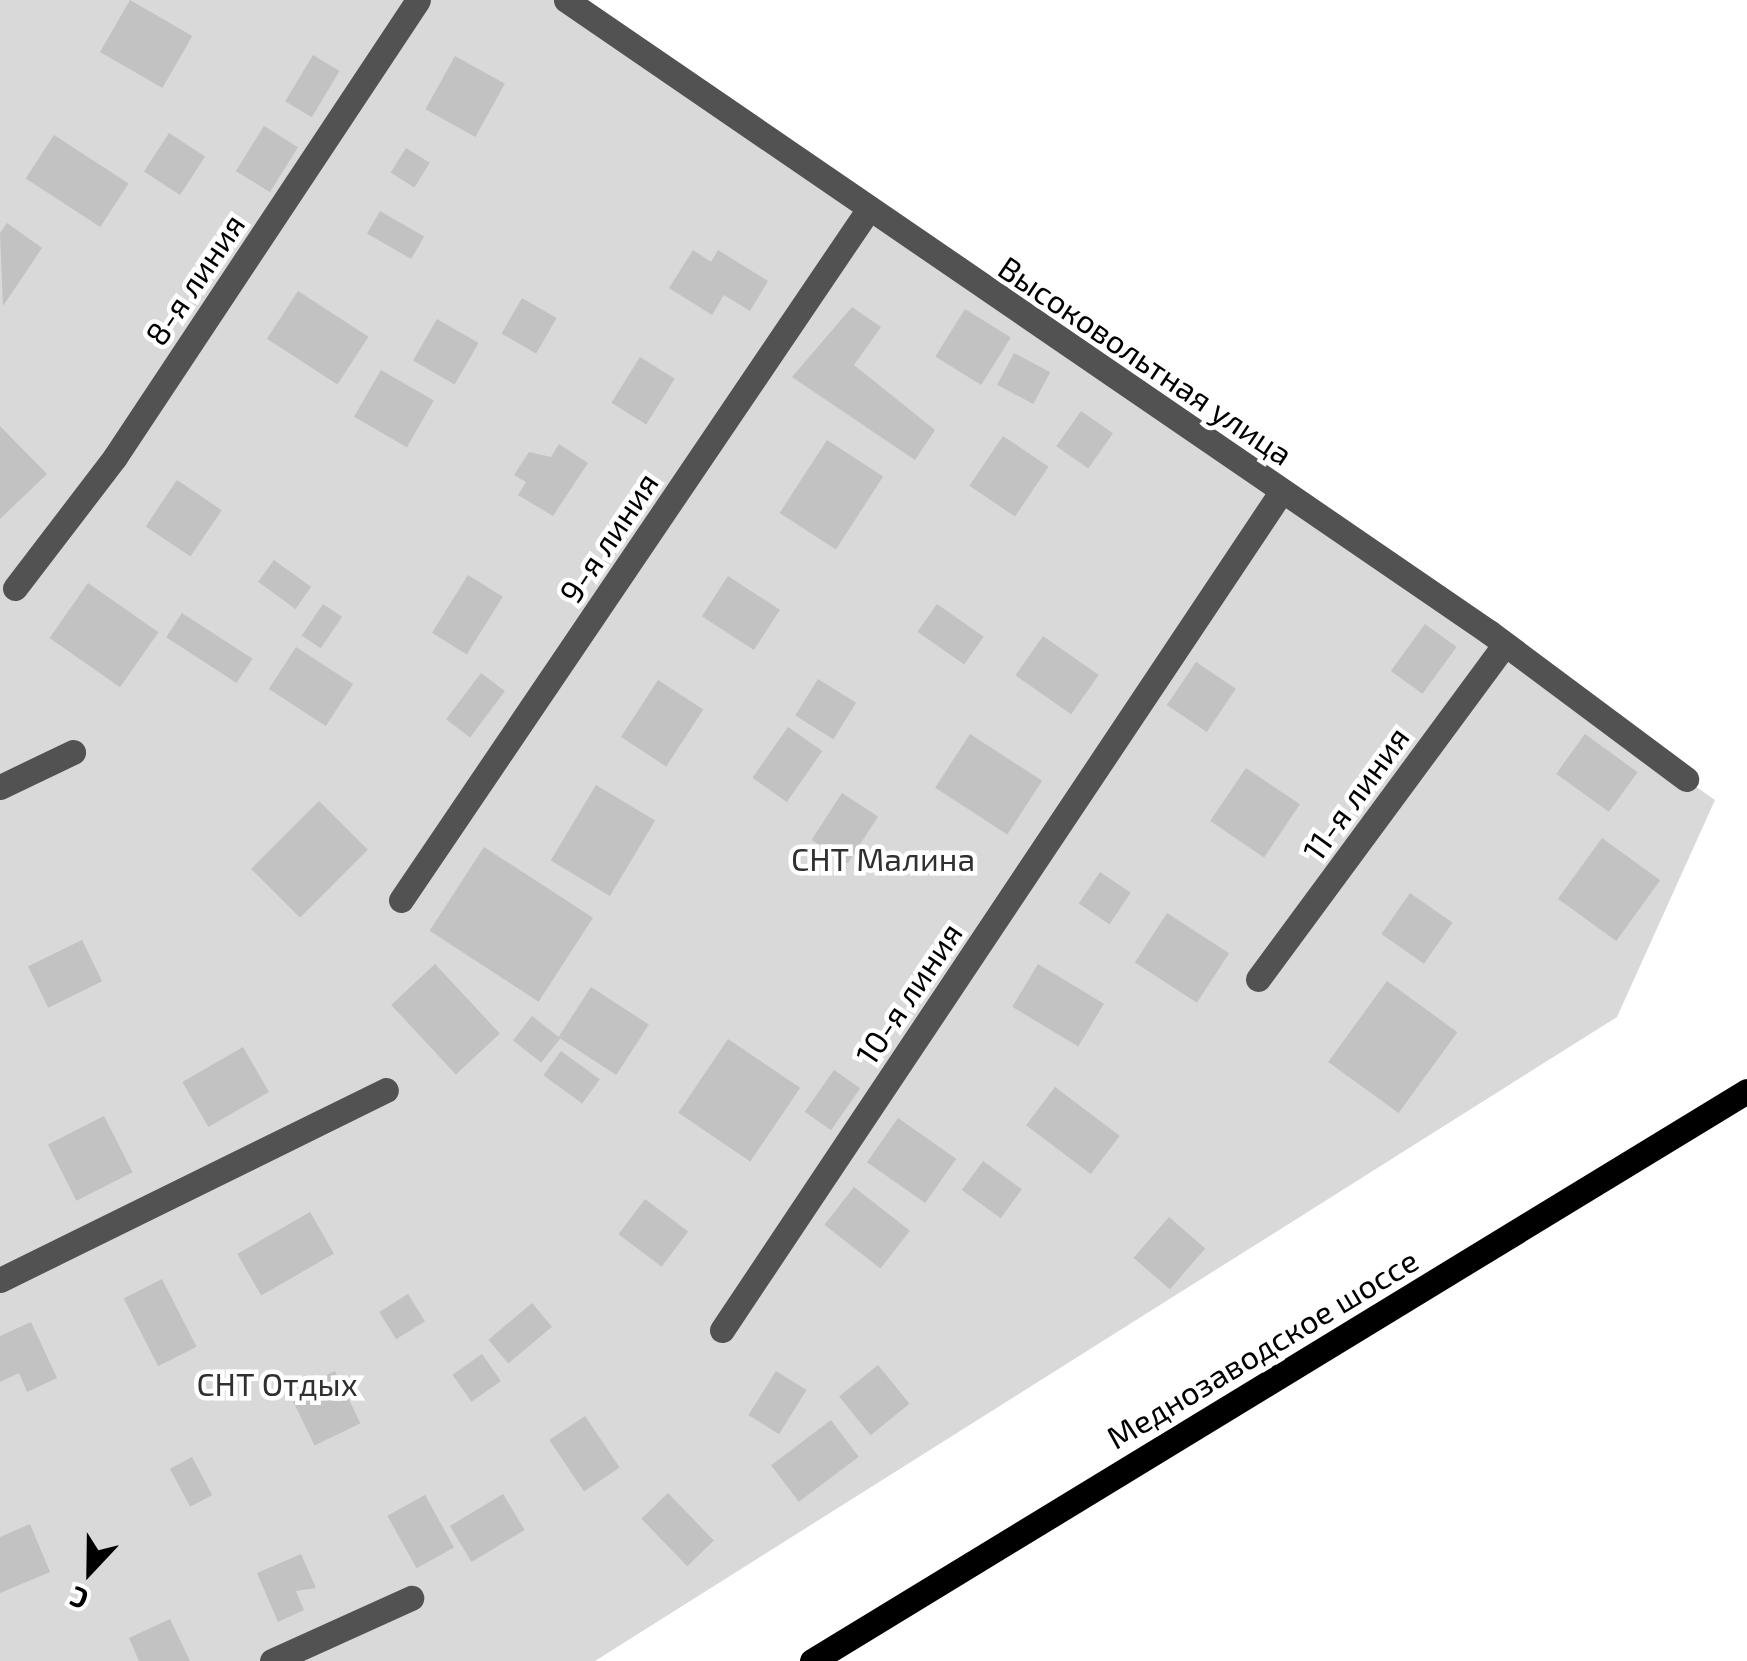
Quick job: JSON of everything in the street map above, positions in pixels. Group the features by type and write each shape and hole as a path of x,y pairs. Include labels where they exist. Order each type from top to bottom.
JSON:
{"main road":[{"name":"Меднозаводское шоссе","path":"812,1661 1747,1091"}],"street":[{"name":"8-я линия","path":"15,588 114,457 418,0"},
{"name":"Высоковольтная улица","path":"566,0 1504,645 1686,779"},
{"name":"9-я линия","path":"401,900 868,210"},
{"name":"10-я линия","path":"722,1330 1281,492"},
{"name":"11-я линия","path":"1258,978 1504,645"},
{"path":"0,787 73,752"},
{"path":"0,1280 386,1090"},
{"path":"272,1661 412,1598"}],"green space":[{"name":"СНТ Малина","path":"0,0 566,0 1715,800 1617,1017 595,1661 0,1661"}],"building":[{"path":"130,0 192,36 162,88 100,52"},
{"path":"313,55 340,71 312,117 285,101"},
{"path":"455,56 505,84 475,137 425,109"},
{"path":"264,126 298,147 270,192 236,171"},
{"path":"169,133 205,156 180,195 144,172"},
{"path":"54,135 129,183 100,227 26,179"},
{"path":"406,148 430,163 414,187 391,173"},
{"path":"380,211 424,236 411,259 367,234"},
{"path":"7,223 42,248 3,306 0,233"},
{"path":"693,250 711,262 718,250 768,281 750,311 724,295 712,315 669,288"},
{"path":"298,291 368,337 337,385 267,339"},
{"path":"522,298 557,318 536,354 502,334"},
{"path":"852,307 881,327 854,365 935,430 915,460 792,377"},
{"path":"965,309 1011,338 981,385 935,356"},
{"path":"437,319 479,343 455,385 413,361"},
{"path":"1014,353 1050,372 1033,404 997,385"},
{"path":"640,357 675,379 646,425 611,403"},
{"path":"381,370 434,400 407,447 354,417"},
{"path":"1081,411 1113,433 1088,469 1056,446"},
{"path":"0,426 47,474 0,519"},
{"path":"1003,436 1049,467 1015,516 969,486"},
{"path":"827,440 883,476 836,549 780,513"},
{"path":"559,444 588,463 553,516 518,495 526,482 514,475 529,452 551,457"},
{"path":"177,480 222,510 190,557 146,526"},
{"path":"274,560 311,587 295,609 258,582"},
{"path":"468,575 503,597 467,654 432,633"},
{"path":"728,576 780,610 754,650 702,616"},
{"path":"88,583 158,632 120,687 50,638"},
{"path":"323,604 342,617 321,648 302,636"},
{"path":"937,604 984,637 964,665 917,632"},
{"path":"182,613 252,659 237,683 166,637"},
{"path":"1425,624 1457,647 1422,694 1391,671"},
{"path":"1043,636 1099,675 1071,714 1015,675"},
{"path":"296,647 353,684 326,726 269,689"},
{"path":"1196,662 1236,689 1207,732 1167,705"},
{"path":"481,673 505,691 470,737 446,719"},
{"path":"818,679 856,703 833,739 795,715"},
{"path":"658,680 703,709 666,766 621,737"},
{"path":"788,727 822,751 787,802 752,778"},
{"path":"970,734 1042,781 1007,835 935,788"},
{"path":"1585,734 1638,772 1609,812 1556,774"},
{"path":"1246,768 1300,804 1264,857 1210,821"},
{"path":"596,785 655,821 610,896 551,860"},
{"path":"842,793 878,816 848,863 812,840"},
{"path":"319,801 368,850 300,918 251,869"},
{"path":"1602,838 1660,880 1616,941 1558,899"},
{"path":"484,847 593,918 539,1002 430,931"},
{"path":"1100,872 1131,893 1109,924 1079,904"},
{"path":"1410,893 1453,923 1424,964 1381,934"},
{"path":"1167,913 1229,953 1197,1003 1135,962"},
{"path":"82,940 102,981 48,1008 28,966"},
{"path":"435,964 500,1033 456,1074 391,1005"},
{"path":"1038,964 1104,1004 1078,1047 1012,1007"},
{"path":"1387,981 1457,1032 1399,1113 1328,1062"},
{"path":"591,987 649,1025 616,1075 558,1037"},
{"path":"532,1016 560,1038 541,1063 513,1040"},
{"path":"728,1039 800,1088 750,1161 678,1113"},
{"path":"243,1047 269,1092 208,1127 182,1082"},
{"path":"561,1051 600,1079 582,1103 543,1075"},
{"path":"834,1070 860,1088 831,1130 805,1112"},
{"path":"1055,1087 1120,1136 1091,1174 1026,1125"},
{"path":"104,1116 133,1172 76,1201 48,1145"},
{"path":"898,1118 956,1159 925,1203 867,1162"},
{"path":"983,1161 1022,1189 1001,1218 962,1190"},
{"path":"854,1187 910,1231 880,1269 824,1225"},
{"path":"645,1199 688,1231 662,1267 619,1234"},
{"path":"310,1212 334,1254 261,1296 237,1254"},
{"path":"1169,1217 1205,1248 1170,1289 1134,1258"},
{"path":"162,1279 197,1347 158,1366 124,1299"},
{"path":"408,1294 425,1321 396,1339 379,1312"},
{"path":"532,1303 552,1327 508,1363 488,1340"},
{"path":"31,1322 57,1378 27,1392 19,1373 0,1382 0,1336"},
{"path":"482,1354 501,1381 471,1402 453,1375"},
{"path":"878,1365 909,1404 871,1435 839,1396"},
{"path":"335,1371 360,1423 315,1445 289,1393"},
{"path":"776,1371 807,1390 779,1434 748,1415"},
{"path":"585,1416 620,1467 584,1491 549,1440"},
{"path":"831,1420 859,1457 799,1502 771,1465"},
{"path":"192,1457 212,1495 190,1507 170,1469"},
{"path":"668,1493 714,1540 687,1566 641,1519"},
{"path":"503,1494 525,1530 471,1562 450,1526"},
{"path":"425,1495 454,1547 416,1568 387,1516"},
{"path":"30,1524 50,1572 0,1593 0,1537"},
{"path":"301,1554 316,1588 296,1591 304,1610 278,1622 257,1573"},
{"path":"170,1619 190,1661 139,1661 129,1638"}],"park label":[{"name":"СНТ Отдых","path":"277,1383"}]}
